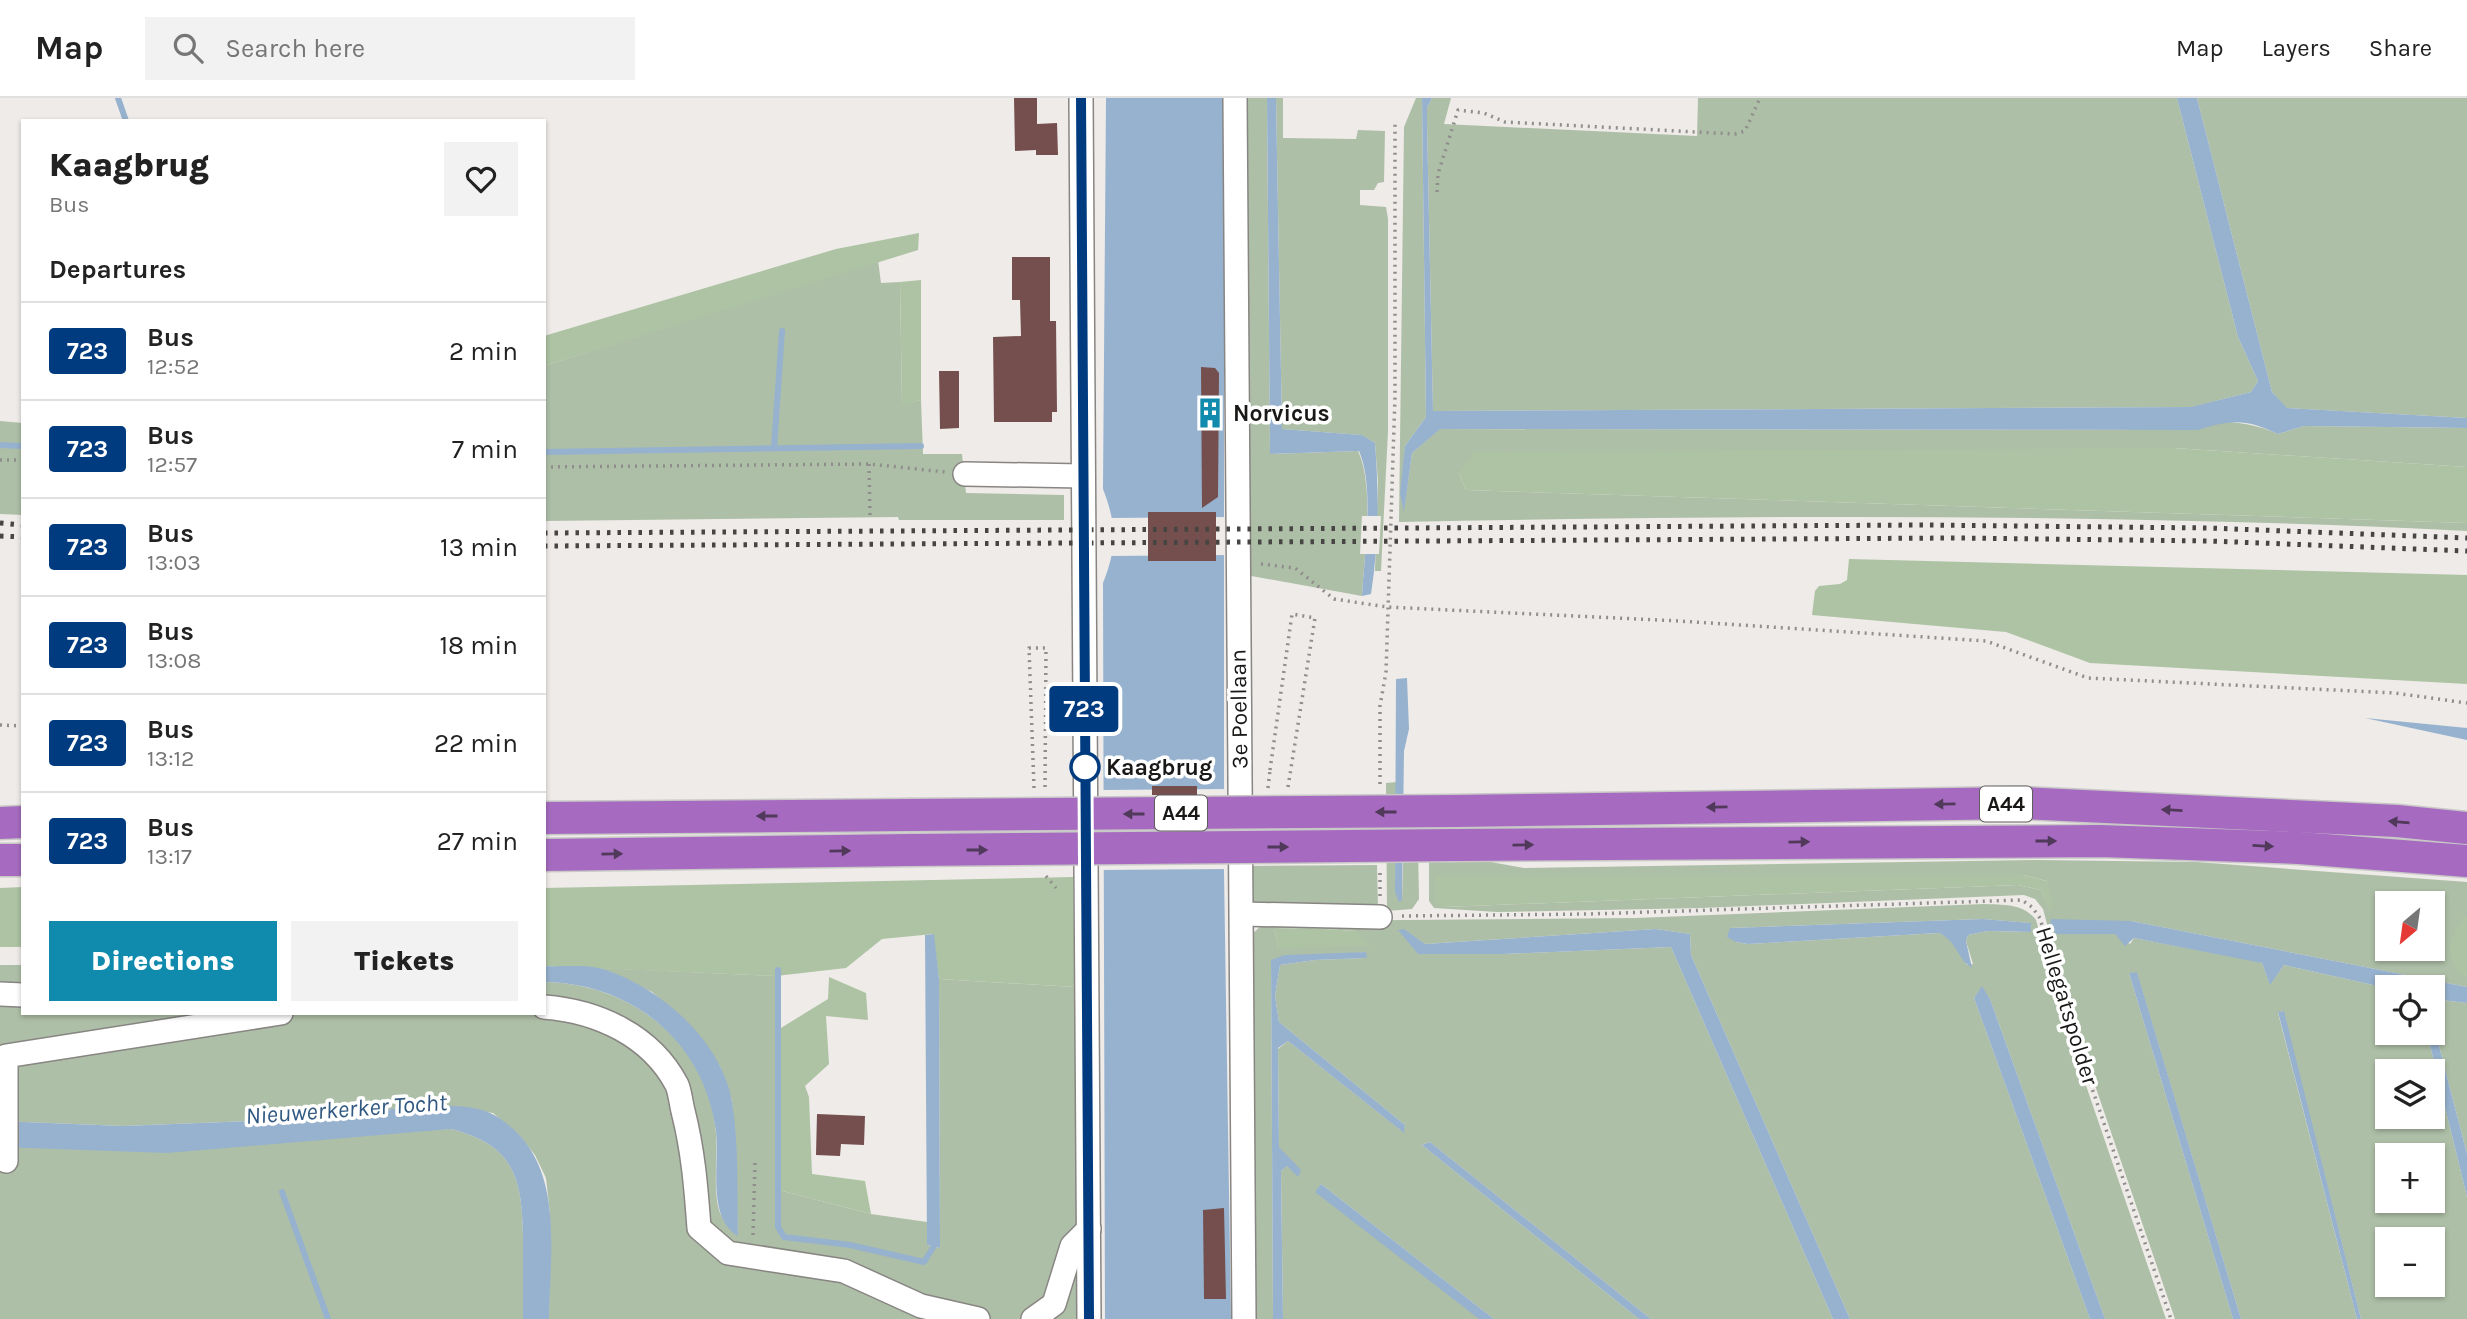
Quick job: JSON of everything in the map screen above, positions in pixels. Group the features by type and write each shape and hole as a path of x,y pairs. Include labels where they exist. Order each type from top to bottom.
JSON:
{"highway":[{"name":"A44","path":"546,818 1454,811 2023,803 2397,821 2467,828"},
{"path":"0,823 21,822"},
{"name":"A44","path":"546,855 2111,841 2300,848 2467,861"},
{"path":"0,860 21,860"}],"street":[{"path":"1081,98 1089,1319"},
{"name":"3e Poellaan","path":"1235,98 1244,1319"},
{"path":"965,474 1083,475"},
{"path":"1242,914 1380,917"},
{"path":"0,994 21,995"},
{"path":"546,1007 573,1010 609,1020 650,1049 677,1086 694,1153 699,1228 728,1253 844,1271 921,1306 978,1319"},
{"path":"6,1161 6,1056 268,1015"},
{"path":"1033,1319 1054,1304 1072,1246 1088,1229"}],"path":[{"path":"1437,192 1438,174 1458,110 1484,113 1505,122 1735,134 1745,131 1760,98"},
{"path":"1380,785 1380,706 1386,672 1395,396 1395,122"},
{"path":"0,460 21,460"},
{"path":"546,467 869,464 965,474"},
{"path":"869,464 870,516"},
{"path":"1237,561 1296,568 1334,599 1387,607 1986,641 2088,678 2395,693 2467,703"},
{"path":"1270,770 1292,614 1315,618 1287,793"},
{"path":"1034,796 1030,648 1046,648 1045,794"},
{"path":"0,725 21,726"},
{"path":"1260,793 1274,793"},
{"path":"1380,864 1380,917"},
{"path":"1044,873 1056,888"},
{"name":"Hellegatspolder","path":"1380,917 2022,900 2032,907 2040,918 2070,1024 2171,1319"},
{"path":"754,1257 755,1163"}],"green space":[{"path":"1242,98 1267,98 1270,454 1358,451 1366,483 1367,502 1362,596 1246,575"},
{"path":"1276,98 1283,98 1283,138 1356,139 1358,130 1385,131 1384,182 1378,183 1374,190 1360,190 1360,205 1386,207 1388,219 1388,431 1381,571 1375,571 1378,482 1375,443 1361,435 1282,429"},
{"path":"1416,98 1422,98 1426,417 1405,446 1404,509 1412,453 1439,429 2120,430 2180,423 2220,422 2240,423 2278,434 2304,426 2467,428 2467,467 2174,448 1459,474 1466,490 2467,523 2467,531 2066,518 1666,518 1399,522 1404,127"},
{"path":"1432,98 1451,98 1444,124 1697,136 1698,98 2177,98 2238,337 2258,381 2251,392 2192,407 1433,411 1427,122 1427,108"},
{"path":"2197,98 2467,98 2467,418 2286,408 2272,392"},
{"path":"919,233 918,250 546,365 546,335 836,249"},
{"path":"878,260 881,283 900,282 902,404 921,400 923,454 962,454 966,493 1064,495 1064,520 899,520 898,517 546,521 546,365"},
{"path":"921,280 921,400 902,405 900,282"},
{"path":"0,421 21,423 21,515 0,514"},
{"path":"2174,448 2467,467 2467,523 1466,490 1459,474 1474,452"},
{"path":"1849,559 2467,575 2467,684 2090,663 2006,632 1812,615 1815,591 1819,586 1840,584 1847,580"},
{"path":"1397,782 1395,892 1402,900 1405,797 1417,798 1419,899 1412,909 1387,911 1386,783"},
{"path":"1463,857 1524,868 2039,860 2196,862 2467,882 2467,917 2463,918 2459,974 2467,976 2467,987 2445,983 2445,975 2406,975 2131,921 2057,934 2115,934 2130,944 2134,938 2251,960 2262,963 2270,984 2284,965 2375,985 2375,1045 2430,1045 2433,1059 2375,1059 2375,1129 2445,1129 2445,1107 2467,1197 2467,1319 2361,1319 2283,1011 2278,1013 2357,1319 2241,1319 2137,973 2129,973 2233,1319 2175,1319 2074,1024 2043,909 2035,899 2024,895 1701,908 1497,912 1434,908 1429,901 1429,858","holes":["1435,875 2023,875 2047,881 2050,911 2041,890 2018,885 1444,907"]},
{"path":"1377,865 1378,907 1249,903 1249,866"},
{"path":"1435,875 2023,875 2047,881 2053,903 2050,912 2041,890 2018,885 1444,907 1435,904"},
{"path":"1073,877 1075,987 939,979 933,934 882,939 846,968 776,976 546,966 546,888"},
{"path":"21,887 21,947 0,947 0,888"},
{"path":"1984,904 2013,906 2031,914 2036,920 2068,1033 2166,1319 2105,1319 1990,999 1982,987 1974,998 2090,1319 1850,1319 1691,955 1690,934 1656,929 1425,944 1404,930 1418,954 1504,954 1671,947 1833,1319 1651,1319 1430,1142 1422,1145 1639,1319 1494,1319 1321,1184 1316,1192 1480,1319 1283,1319 1281,1171 1287,1166 1279,1147 1278,1049 1288,1041 1403,1132 1405,1125 1279,1022 1275,996 1280,965 1315,960 1366,958 1366,952 1271,961 1273,1319 1249,1319 1250,936 1263,924 1284,921 1636,918","holes":["1983,919 2030,923 2031,932 1988,931 1968,935 1966,941 1973,964 1967,965 1953,940 1939,933 1748,944 1736,942 1730,928","1274,929 1356,931 1362,946 1344,944 1278,947"]},
{"path":"2463,917 2467,917 2467,976 2459,975 2450,952 2454,933"},
{"path":"1274,929 1356,931 1371,946 1278,948"},
{"path":"0,965 21,965 21,1015 546,1015 546,982 576,985 607,994 635,1007 660,1025 682,1047 699,1072 710,1102 716,1134 718,1207 724,1220 738,1235 732,1101 720,1066 673,1010 652,992 600,968 776,976 775,1189 871,1214 927,1222 927,1245 940,1248 939,979 1075,987 1079,1288 1076,1319 549,1319 550,1213 546,1178 535,1155 520,1136 493,1113 436,1105 272,1120 123,1126 0,1121"},
{"path":"829,977 866,993 868,1020 826,1016 829,1064 805,1086 809,1097 812,1174 865,1181 871,1214 775,1189 776,1031 828,999"},
{"path":"2445,1000 2467,1003 2467,1154 2445,1069 2445,1059 2442,1059 2439,1045 2445,1045"},
{"path":"451,1129 489,1144 501,1154 516,1181 522,1216 523,1319 0,1319 0,1147"}],"water":[{"path":"1106,98 1224,98 1224,872 1231,1319 1105,1319 1103,583 1111,559 1114,536 1103,489"},
{"path":"1267,98 1276,98 1282,429 1362,435 1375,443 1378,500 1376,556 1371,594 1362,596 1368,502 1364,466 1359,451 1270,454"},
{"path":"1422,98 1432,98 1427,108 1427,122 1433,411 2191,407 2251,392 2258,381 2238,337 2177,98 2197,98 2272,392 2287,408 2467,418 2467,428 2304,426 2278,434 2248,423 2230,422 2198,430 1440,429 1412,453 1404,512 1400,494 1405,446 1426,417"},
{"path":"1407,678 1409,729 1404,751 1402,900 1399,902 1395,892 1396,679"},
{"path":"2365,718 2467,728 2467,740"},
{"path":"1983,919 2031,923 2031,932 1988,931 1968,935 1966,941 1972,968 1950,941 1939,933 1748,944 1727,937 1730,928"},
{"path":"2051,919 2131,921 2406,975 2375,975 2375,985 2284,965 2270,985 2262,963 2134,938 2125,946 2115,934 2057,934 2050,928"},
{"path":"1404,929 1425,944 1656,929 1690,934 1691,955 1850,1319 1833,1319 1671,947 1504,954 1418,954 1398,930"},
{"path":"934,934 939,979 940,1248 927,1245 925,935"},
{"path":"1366,952 1367,958 1315,960 1280,965 1275,996 1279,1022 1405,1125 1404,1133 1288,1041 1278,1048 1279,1147 1301,1170 1298,1177 1287,1166 1281,1171 1283,1319 1273,1319 1271,960 1285,955"},
{"path":"546,966 596,967 624,977 646,989 685,1019 716,1058 726,1080 734,1118 738,1236 728,1227 718,1203 716,1132 709,1100 697,1071 680,1045 659,1024 634,1006 606,993 576,985 546,982"},
{"path":"2137,972 2241,1319 2233,1319 2129,973"},
{"path":"2445,983 2467,987 2467,1003 2445,1000"},
{"path":"1982,986 1990,999 2105,1319 2090,1319 1974,998"},
{"path":"2284,1011 2361,1319 2357,1319 2278,1012"},
{"path":"2430,1045 2439,1045 2442,1059 2433,1059"},
{"path":"2445,1069 2467,1154 2467,1197 2445,1107"},
{"path":"436,1105 474,1108 494,1115 517,1133 534,1155 544,1179 549,1206 549,1319 523,1319 522,1216 520,1197 510,1167 501,1154 489,1144 451,1129 167,1153 0,1147 0,1121 123,1126 272,1120"},
{"path":"1430,1142 1651,1319 1639,1319 1422,1145"},
{"path":"1321,1184 1494,1319 1479,1319 1315,1192"}],"pier":[{"path":"1362,516 1381,516 1379,554 1360,554"},
{"path":"1228,517 1228,555 1110,556 1109,518"},
{"path":"1228,789 1228,869 1101,870 1101,790"}],"building":[{"path":"1014,98 1037,98 1037,124 1057,123 1058,155 1036,155 1036,150 1015,151"},
{"path":"1012,257 1050,257 1050,321 1056,321 1057,412 1052,412 1052,422 994,422 993,337 1021,336 1020,300 1012,300"},
{"name":"Norvicus","path":"1201,367 1215,368 1219,373 1218,497 1202,508"},
{"path":"939,371 959,371 959,428 940,429"},
{"path":"1148,512 1216,512 1216,561 1148,561"},
{"path":"1152,786 1197,786 1197,795 1152,795"},
{"path":"817,1114 865,1116 864,1145 841,1144 840,1156 816,1155"},
{"path":"1224,1208 1226,1299 1204,1299 1203,1210"}],"waterway":[{"path":"118,98 125,119"},
{"path":"774,448 782,331"},
{"path":"0,445 21,446"},
{"path":"546,452 921,446"},
{"path":"778,970 778,1227 784,1237 850,1245 924,1262 934,1246 934,1239"},
{"path":"282,1192 328,1319"}],"railway":[{"path":"0,523 21,525"},
{"path":"546,533 1922,525 2208,528 2467,538"},
{"path":"0,536 21,537"},
{"path":"546,546 1955,538 2209,541 2467,551"}],"bus line":[{"name":"723","path":"1081,98 1089,1319"}],"place":[{"name":"Norvicus","path":"1210,413"},
{"name":"Kaagbrug","path":"1085,767"}],"water label":[{"name":"Nieuwerkerker Tocht","path":"346,1109"}]}
